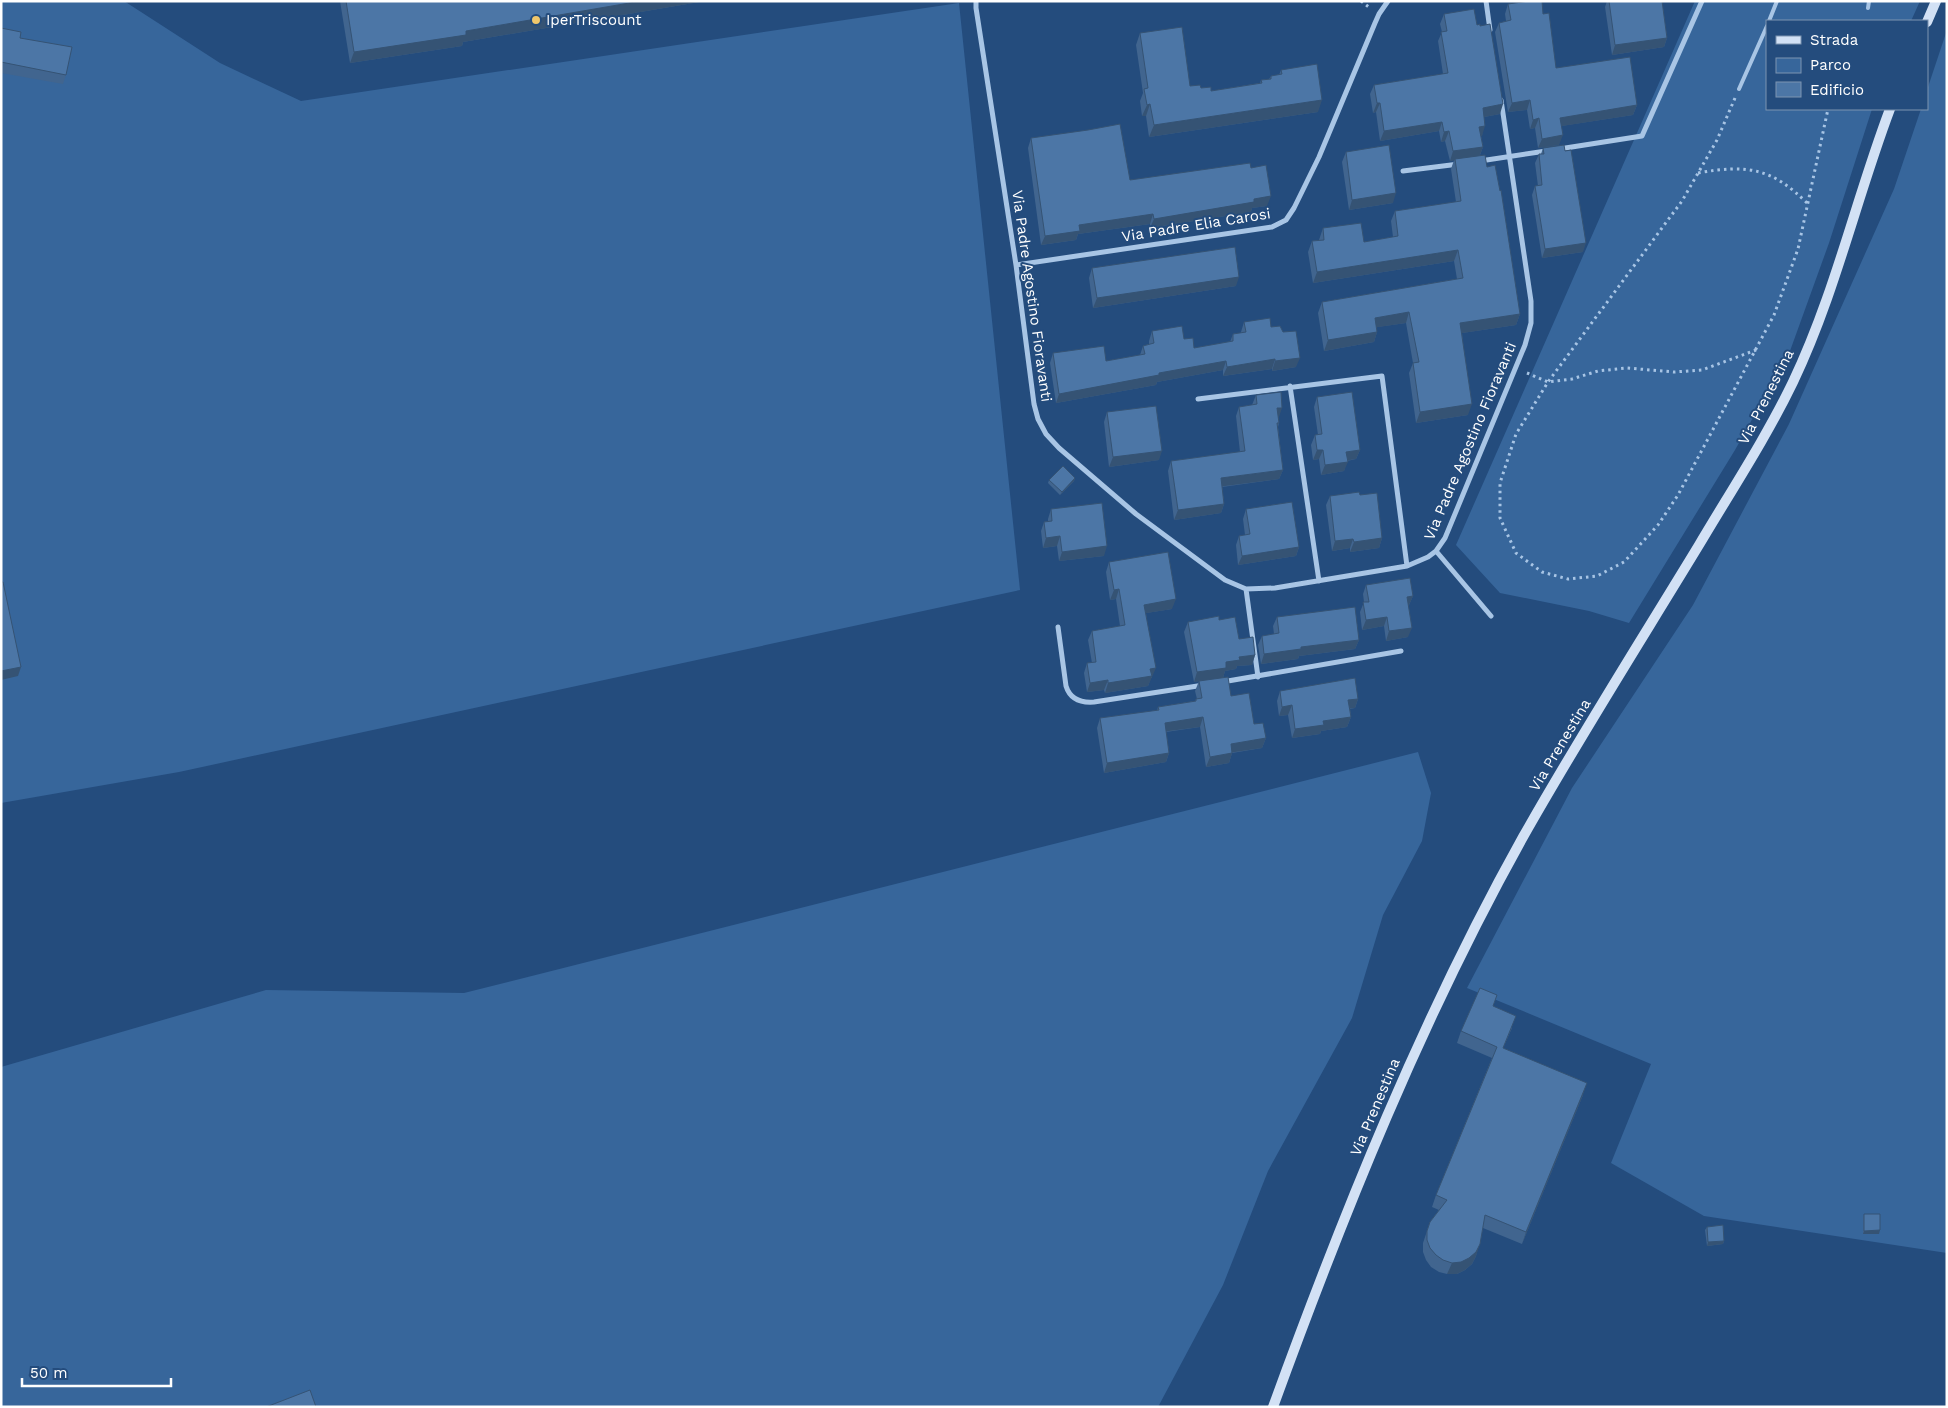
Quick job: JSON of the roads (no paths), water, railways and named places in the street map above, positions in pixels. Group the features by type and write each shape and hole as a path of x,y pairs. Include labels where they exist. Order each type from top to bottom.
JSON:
{"main road":[{"path":"1928,20 1936,1"},
{"name":"Via Prenestina","path":"1273,1407 1336,1240 1374,1148 1421,1038 1461,954 1557,778 1752,457 1793,382 1826,300 1890,110"}],"street":[{"name":"Via Padre Agostino Fioravanti","path":"976,1 1016,265 1034,404 1038,419 1046,434 1059,448 1136,514 1225,580 1246,589 1275,588 1407,566 1428,558 1436,551 1445,538 1516,369 1531,323 1532,308 1500,89"},
{"name":"Via Padre Elia Carosi","path":"1016,265 1272,227 1281,224 1290,215 1313,170 1379,14 1388,1"},
{"path":"1486,1 1492,40"},
{"path":"1471,162 1642,136 1702,1"},
{"path":"1403,171 1462,163"},
{"path":"1198,399 1382,376 1407,566"},
{"path":"1290,386 1319,581"},
{"path":"1436,551 1491,616"},
{"path":"1246,589 1258,677"},
{"path":"1058,627 1068,691 1081,701 1094,702 1210,684"},
{"path":"1220,683 1401,651"}],"lane":[{"path":"1769,20 1777,1"},
{"path":"1868,8 1869,1"},
{"path":"1739,89 1766,28"}],"place":[{"name":"IperTriscount","path":"536,20"}]}
